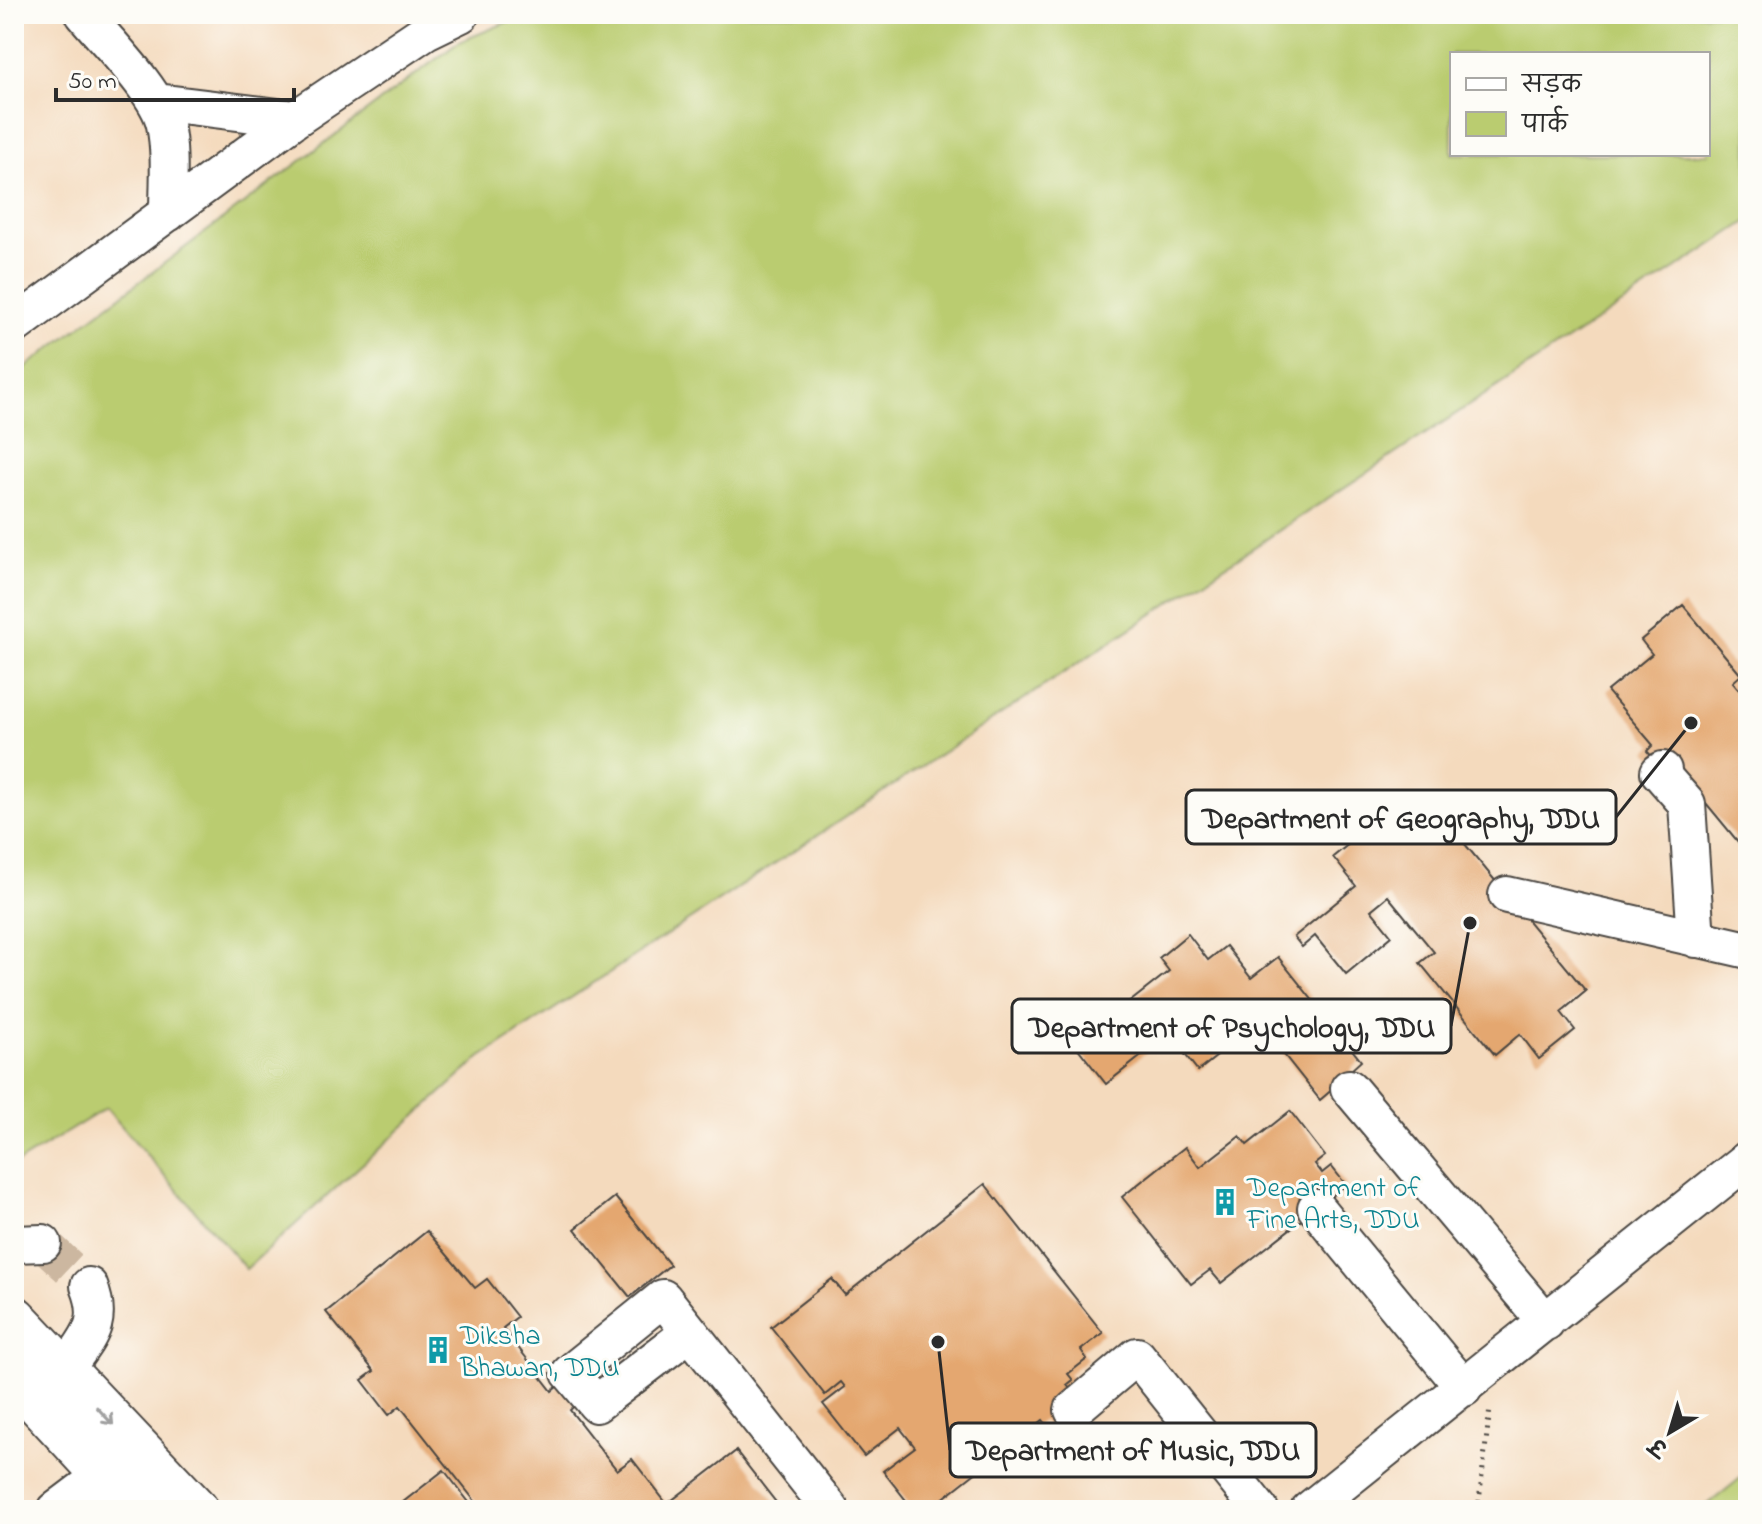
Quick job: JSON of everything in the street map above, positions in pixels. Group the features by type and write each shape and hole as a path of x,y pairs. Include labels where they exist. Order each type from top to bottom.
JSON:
{"main road":[{"path":"14,1318 64,1372 120,1462 137,1510"},
{"path":"14,1377 120,1462 196,1510"}],"street":[{"path":"84,14 157,102 165,123 168,145 168,213"},
{"path":"14,326 295,119 426,31 461,14"},
{"path":"157,102 295,119"},
{"path":"1663,770 1659,772 1687,804 1696,939"},
{"path":"1507,895 1748,950"},
{"path":"1349,1088 1546,1322"},
{"path":"1309,1510 1477,1397 1546,1322 1748,1159"},
{"path":"1316,1208 1477,1397"},
{"path":"64,1372 95,1324 96,1304 89,1286"},
{"path":"690,1332 831,1510"},
{"path":"1073,1410 1137,1356 1260,1510"},
{"path":"56,1510 120,1462"}],"path":[{"path":"1477,1397 1478,1510"}],"green space":[{"path":"527,14 1748,14 1748,221 480,1058 246,1269 106,1108 14,1165 14,376 459,42"},
{"path":"1748,1472 1748,1510 1701,1510"}],"building":[{"path":"1683,605 1741,675 1733,682 1748,700 1748,854 1687,780 1678,787 1647,751 1653,745 1607,691 1652,654 1641,640"},
{"path":"1427,798 1586,991 1561,1012 1575,1030 1539,1059 1520,1034 1495,1055 1420,963 1434,952 1388,896 1371,910 1392,936 1346,974 1315,936 1302,947 1294,937 1356,886 1333,857 1385,814 1394,825"},
{"path":"1188,934 1208,960 1226,946 1251,978 1278,957 1361,1061 1351,1070 1359,1080 1334,1088 1320,1100 1259,1023 1198,1071 1169,1034 1106,1084 1066,1033 1089,1016 1098,1027 1169,971 1159,958"},
{"name":"Department of Fine Arts, DDU","path":"1290,1111 1325,1156 1315,1164 1322,1173 1331,1166 1346,1185 1221,1283 1210,1270 1191,1284 1122,1197 1185,1147 1200,1167 1240,1136 1247,1145"},
{"path":"985,1184 1103,1333 1081,1350 1087,1359 1068,1374 1073,1380 1067,1385 1076,1397 1073,1410 1050,1429 1043,1420 932,1507 909,1504 883,1471 915,1447 900,1428 864,1456 823,1404 845,1387 841,1382 825,1395 771,1327 832,1279 845,1295"},
{"path":"615,1197 670,1265 630,1297 575,1229"},
{"name":"Diksha Bhawan, DDU","path":"427,1231 475,1288 487,1279 517,1317 503,1328 552,1391 563,1382 579,1402 570,1410 617,1470 632,1459 667,1504 736,1451 782,1510 482,1510 400,1406 389,1415 362,1380 374,1371 326,1312"},
{"path":"444,1470 475,1510 393,1510"}],"tunnel":[{"path":"43,1243 89,1286"}],"place":[{"name":"Department of Geography, DDU","path":"1691,723"},
{"name":"Department of Psychology, DDU","path":"1470,923"},
{"name":"Department of Fine Arts, DDU","path":"1225,1202"},
{"name":"Department of Music, DDU","path":"938,1342"},
{"name":"Diksha Bhawan, DDU","path":"438,1350"}]}
